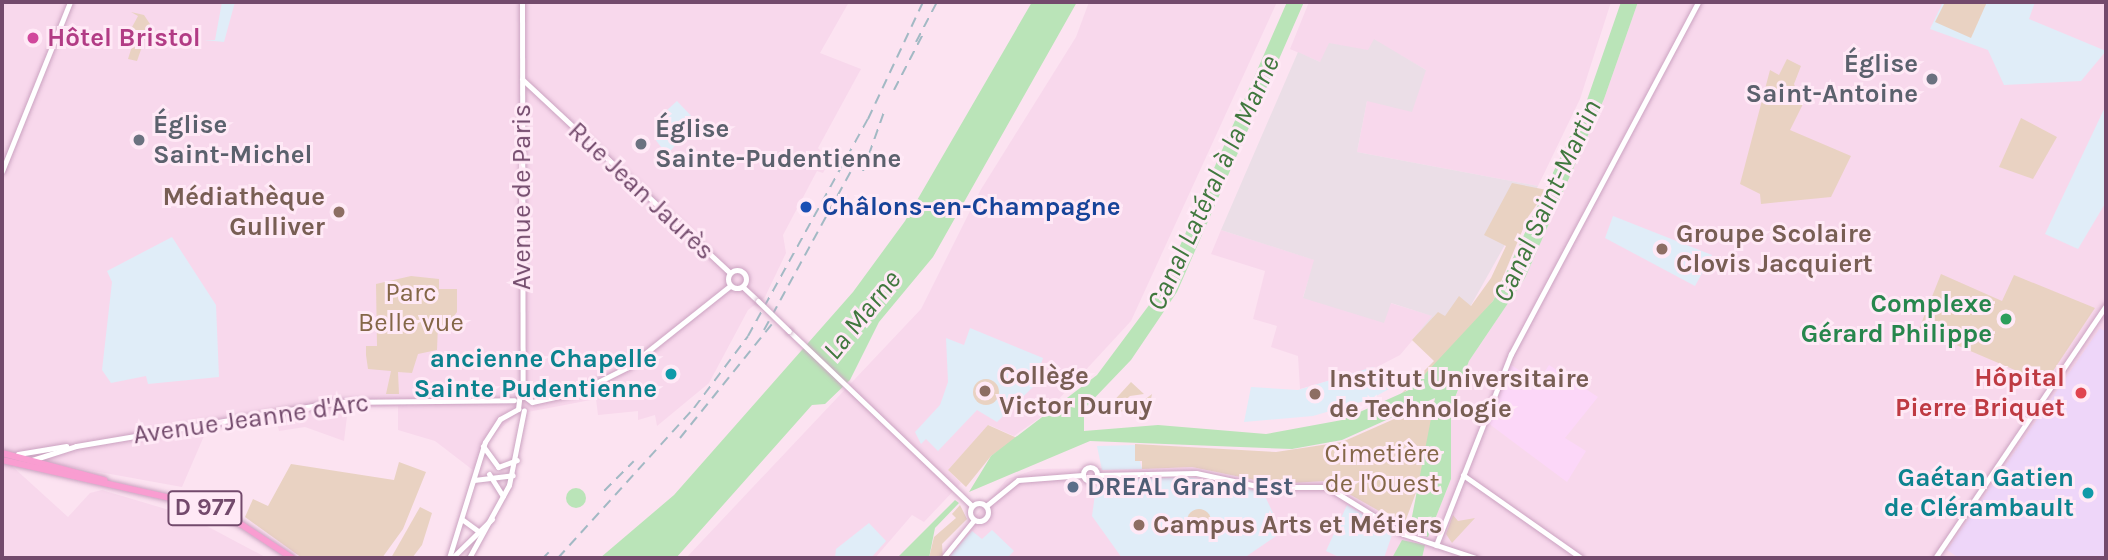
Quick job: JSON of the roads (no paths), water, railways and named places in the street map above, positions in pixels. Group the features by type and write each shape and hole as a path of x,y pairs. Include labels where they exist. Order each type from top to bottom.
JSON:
{"main road":[{"path":"2,171 70,2"},
{"name":"Avenue de Paris","path":"522,2 523,393"},
{"path":"1433,545 1511,354 1698,2"},
{"name":"Rue Jean Jaurès","path":"522,79 730,273 744,273 743,287"},
{"path":"730,273 730,286"},
{"path":"450,558 483,446 500,419 532,402 578,392 628,367 730,286 743,287 971,504 986,506 1018,480 1083,475 1090,467 1097,475"},
{"path":"1935,558 2106,305"},
{"path":"469,558 494,517 513,475 517,460 521,409 514,400 523,393 532,402"},
{"name":"Avenue Jeanne d'Arc","path":"18,454 336,402 514,400"},
{"name":"Avenue Jeanne d'Arc","path":"2,467 73,446"},
{"path":"483,446 498,467 517,460"},
{"name":"D 977","path":"2,453 38,458 109,483"},
{"path":"54,464 55,453"},
{"name":"D 977","path":"2,460 109,483 208,509 292,558"},
{"path":"1083,475 1090,481 1097,475 1196,473 1262,487 1327,487 1403,534 1476,558"},
{"path":"474,480 489,474 513,475"},
{"path":"489,474 500,482 503,499"},
{"path":"1463,475 1581,558"},
{"path":"971,504 974,520"},
{"path":"943,558 974,520 986,519 986,506"},
{"path":"450,558 494,517"},
{"path":"463,520 478,531"},
{"path":"455,540 464,544"}],"water":[{"name":"La Marne","path":"1032,2 1077,2 933,257 879,322 850,380 825,404 812,405 676,558 600,558 674,495 853,292 905,221"},
{"path":"1287,2 1304,2 1177,292 1131,360 1084,409 1084,431 1158,425 1266,434 1342,420 1411,389 1493,301 1587,100 1621,2 1638,2 1604,99 1525,278 1469,361 1451,408 1451,479 1428,537 1409,532 1435,398 1342,440 1292,449 1090,441 969,492 991,456 1097,375 1161,289"},
{"path":"576,488 583,491 586,498 583,505 576,508 569,505 566,498 569,491"},
{"path":"955,500 959,503 935,528 929,558 897,558"},
{"path":"1402,540 1425,545 1422,558 1392,558"}],"railway":[{"path":"558,558 694,408 748,336 868,119 923,2"},
{"path":"916,42 937,2"},
{"path":"894,90 923,34"},
{"path":"863,171 884,112"},
{"path":"764,330 860,155"},
{"path":"680,438 772,324"},
{"path":"604,491 634,461"},
{"path":"543,558 549,552"}],"place":[{"name":"Hôtel Bristol","path":"33,38"},
{"name":"Église Saint-Antoine","path":"1932,79"},
{"name":"Église Saint-Michel","path":"139,140"},
{"name":"Église Sainte-Pudentienne","path":"641,144"},
{"name":"Châlons-en-Champagne","path":"806,207"},
{"name":"Médiathèque Gulliver","path":"339,212"},
{"name":"Groupe Scolaire Clovis Jacquiert","path":"1662,249"},
{"name":"Complexe Gérard Philippe","path":"2006,319"},
{"name":"ancienne Chapelle Sainte Pudentienne","path":"671,374"},
{"name":"Collège Victor Duruy","path":"985,391"},
{"name":"Hôpital Pierre Briquet","path":"2081,393"},
{"name":"Institut Universitaire de Technologie","path":"1315,394"},
{"name":"DREAL Grand Est","path":"1073,487"},
{"name":"Gaétan Gatien de Clérambault","path":"2088,493"},
{"name":"Campus Arts et Métiers","path":"1139,525"}],"water label":[{"name":"Canal Latéral à la Marne","path":"1213,183"},
{"name":"Canal Saint-Martin","path":"1547,201"}],"park label":[{"name":"Parc Belle vue","path":"411,308"},
{"name":"Cimetière de l'Ouest","path":"1382,469"}]}
